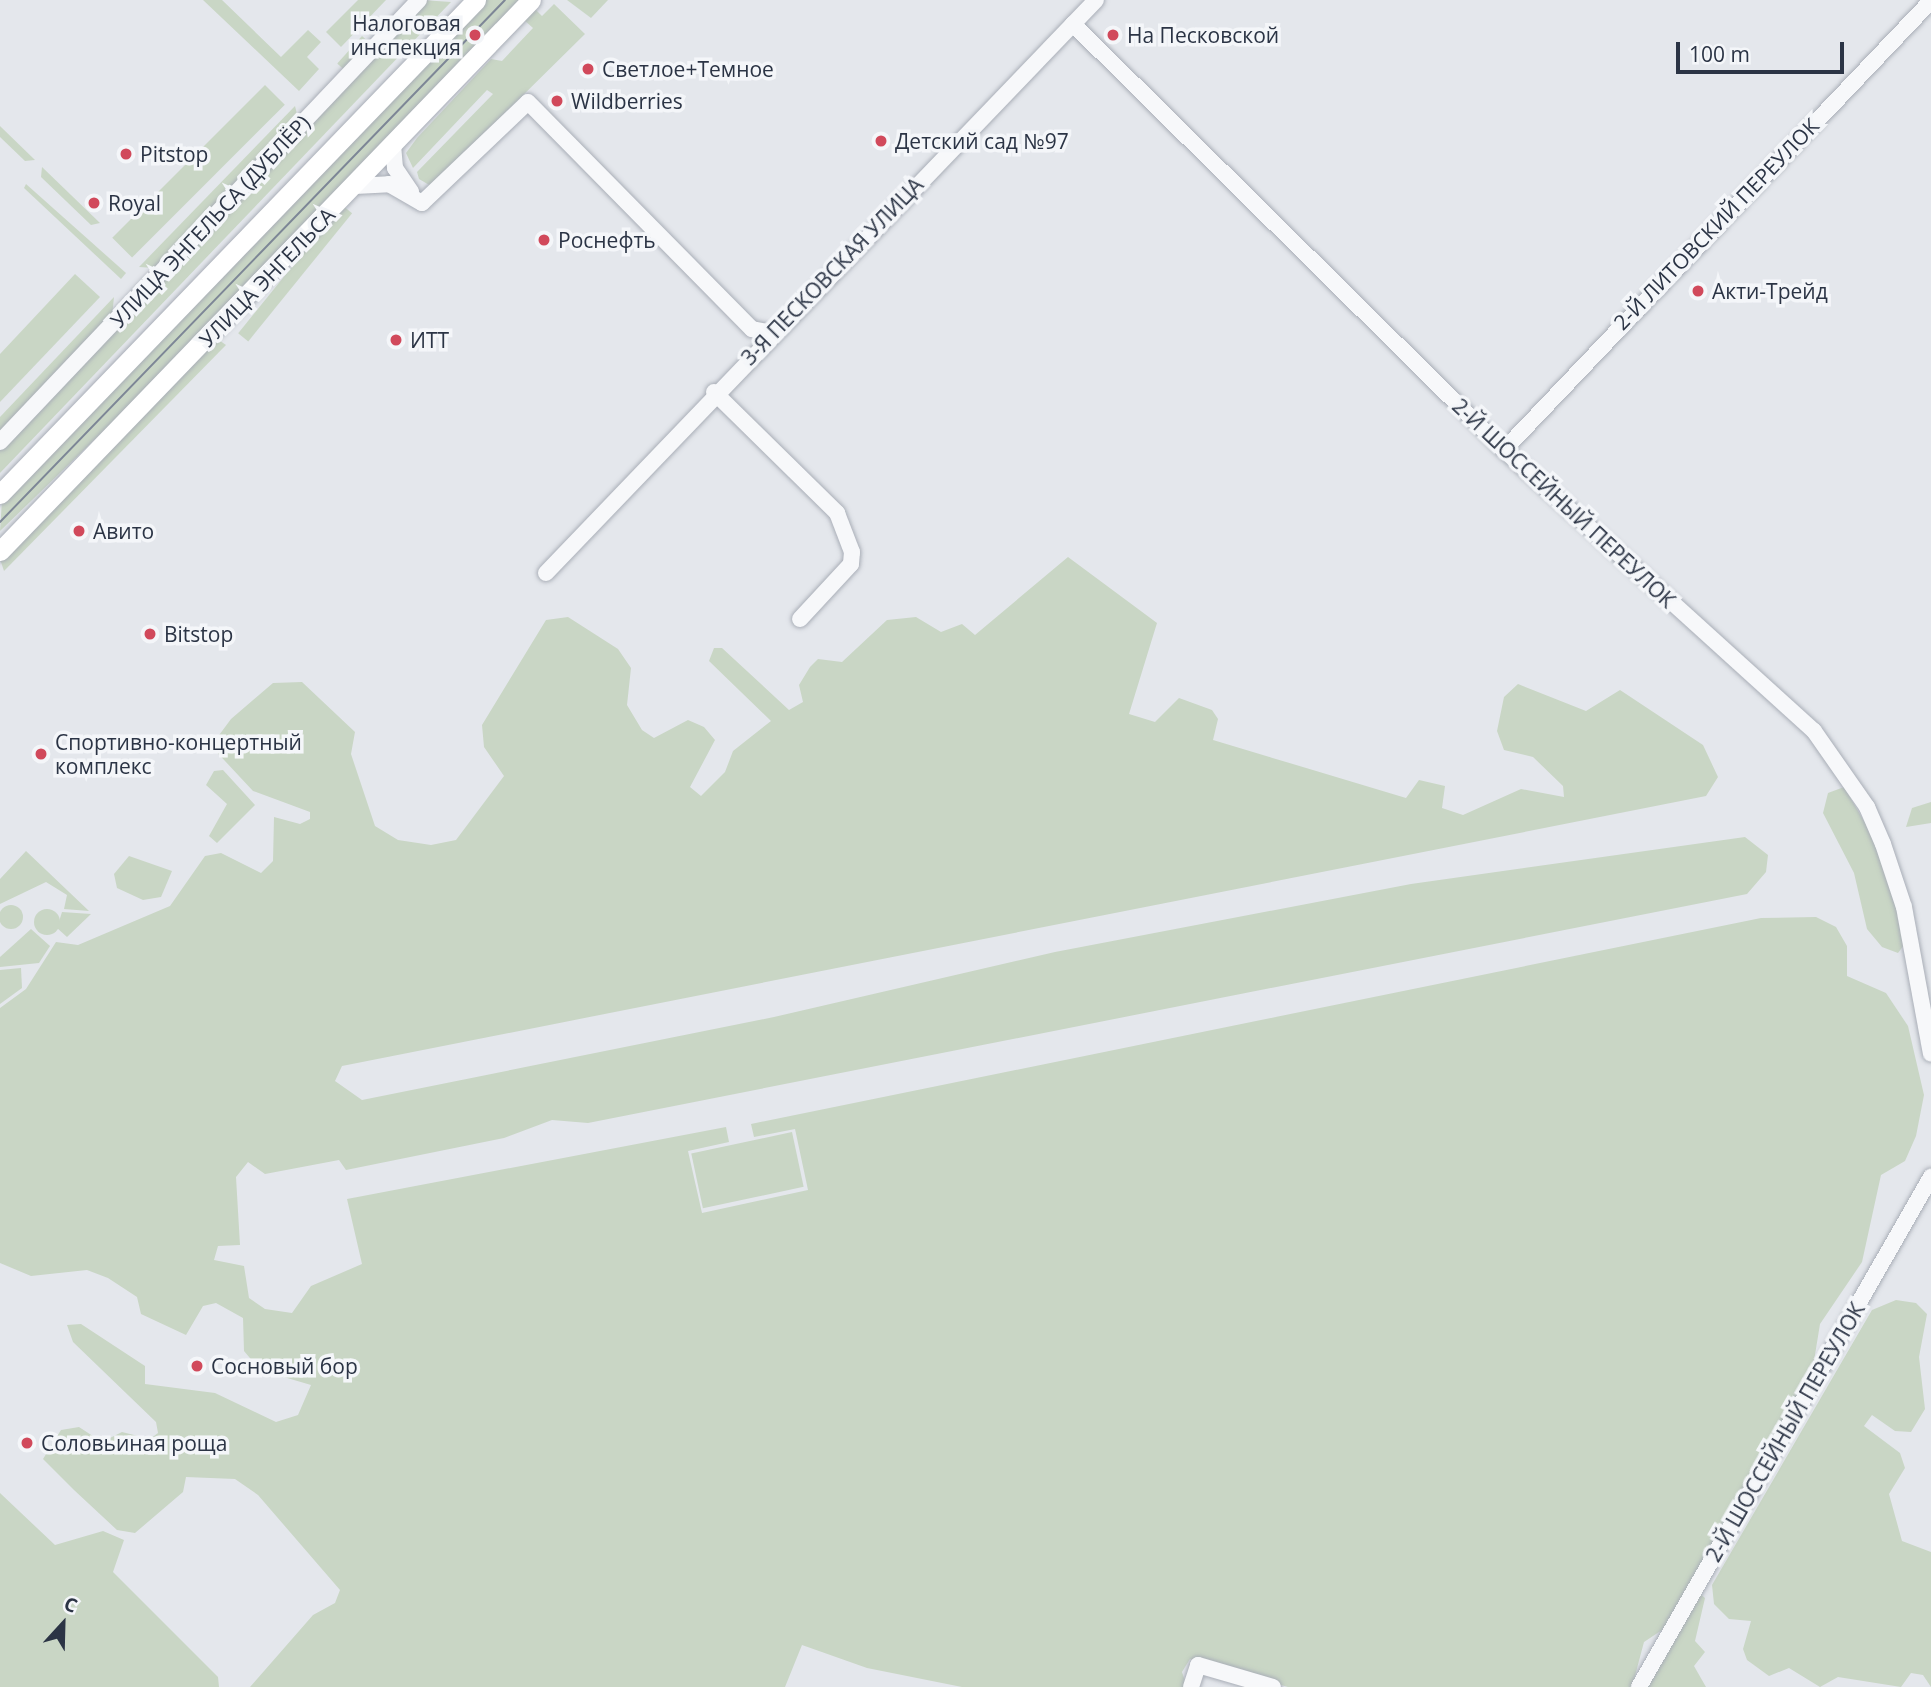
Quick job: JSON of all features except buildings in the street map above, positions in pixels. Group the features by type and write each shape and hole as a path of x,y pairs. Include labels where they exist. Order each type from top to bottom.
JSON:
{"main road":[{"name":"УЛИЦА ЭНГЕЛЬСА","path":"0,494 476,0"},
{"name":"УЛИЦА ЭНГЕЛЬСА","path":"0,551 355,186 531,0"}],"street":[{"name":"УЛИЦА ЭНГЕЛЬСА (ДУБЛЁР)","path":"0,442 419,0"},
{"name":"3-Я ПЕСКОВСКАЯ УЛИЦА","path":"546,573 714,393 1096,0"},
{"name":"2-Й ЛИТОВСКИЙ ПЕРЕУЛОК","path":"1504,450 1931,1"},
{"name":"2-Й ШОССЕЙНЫЙ ПЕРЕУЛОК","path":"1073,24 1504,450 1814,731 1843,768 1867,807 1904,907 1931,1054"},
{"path":"422,203 528,102 752,329 772,333"},
{"path":"393,145 401,180 422,203"},
{"path":"355,186 389,184 422,203"},
{"path":"714,393 837,513 852,552 851,564 800,619"},
{"name":"2-Й ШОССЕЙНЫЙ ПЕРЕУЛОК","path":"1639,1687 1931,1177"},
{"path":"1191,1687 1198,1665 1273,1687"}],"green space":[{"path":"203,0 222,0 281,57 308,30 321,42 307,57 319,69 299,91"},
{"path":"358,0 386,0 341,47 326,32"},
{"path":"422,0 451,2 0,473 0,445"},
{"path":"482,0 525,0 215,323 0,531 2,501"},
{"path":"567,0 608,0 591,18"},
{"path":"554,4 585,34 431,186 419,179 417,172 493,94 487,90 413,168 406,153 417,138 491,59 502,61 533,28 524,20 535,9 542,16"},
{"path":"362,36 372,45 347,72 337,63"},
{"path":"265,85 285,105 132,258 112,238"},
{"path":"295,106 298,118 154,268 139,267"},
{"path":"0,126 35,160 25,161 0,137"},
{"path":"42,167 100,223 91,225 41,177"},
{"path":"26,184 126,273 121,279 24,188"},
{"path":"342,205 352,213 248,341 238,333"},
{"path":"75,274 100,297 0,402 0,354"},
{"path":"114,297 112,316 0,433 0,417"},
{"path":"213,336 226,345 4,571 0,559"},
{"path":"1068,557 1157,623 1129,714 1155,722 1179,698 1212,710 1218,719 1213,740 1406,798 1419,780 1445,786 1442,808 1463,815 1521,789 1564,797 1563,786 1533,757 1504,750 1497,731 1504,697 1518,684 1586,711 1620,690 1703,745 1718,777 1706,796 342,1066 335,1081 362,1100 774,1017 1055,952 1411,884 1745,837 1768,855 1766,872 1747,894 588,1123 552,1120 504,1138 346,1170 339,1160 265,1174 248,1162 236,1177 240,1245 218,1246 214,1260 244,1266 249,1298 265,1309 292,1313 311,1286 362,1264 347,1199 726,1127 729,1142 688,1151 702,1213 808,1190 795,1129 754,1137 751,1124 1761,918 1816,917 1836,927 1847,946 1847,976 1886,993 1908,1026 1924,1095 1916,1136 1905,1161 1881,1175 1862,1262 1820,1324 1813,1367 1665,1628 1644,1642 1632,1687 1288,1687 1190,1659 1182,1672 1187,1687 962,1687 867,1668 802,1645 785,1687 250,1687 313,1615 335,1603 340,1590 258,1495 235,1479 186,1477 183,1492 135,1533 117,1530 74,1490 43,1459 61,1430 79,1427 102,1442 122,1432 150,1439 158,1433 156,1422 73,1342 67,1325 81,1324 145,1366 145,1384 215,1393 276,1422 298,1415 311,1385 260,1370 244,1351 243,1318 216,1303 203,1306 186,1335 141,1314 137,1297 108,1278 87,1270 31,1276 0,1263 0,1008 26,989 56,942 78,945 170,906 205,856 221,853 261,873 273,861 274,817 300,824 310,819 310,812 253,791 211,746 231,719 273,683 302,682 355,732 351,754 375,826 398,840 431,845 456,840 504,776 484,747 482,725 546,620 568,617 618,649 631,668 627,705 642,730 654,738 688,720 704,727 715,740 690,787 701,796 725,772 733,751 771,721 709,661 714,648 722,648 789,710 803,702 799,685 818,659 842,662 887,620 916,617 941,632 962,624 975,635"},
{"path":"223,770 255,805 217,843 209,836 227,804 206,785 214,771"},
{"path":"1844,787 1878,845 1898,909 1904,945 1898,953 1882,947 1867,929 1854,873 1823,813 1828,793"},
{"path":"1931,802 1931,823 1906,827 1912,808"},
{"path":"26,851 89,911 64,909 67,895 46,882 0,904 0,879"},
{"path":"129,856 172,871 161,897 143,900 117,888 114,874"},
{"path":"11,905 20,908 23,917 20,926 11,929 2,926 -1,917 2,908"},
{"path":"47,909 56,913 60,922 56,931 47,935 38,931 34,922 38,913"},
{"path":"62,912 91,914 67,937 57,928"},
{"path":"31,929 50,946 39,963 0,967 0,957"},
{"path":"21,968 22,988 0,1004 0,970"},
{"path":"792,1132 804,1187 703,1208 691,1153"},
{"path":"1896,1300 1916,1303 1927,1314 1919,1357 1925,1409 1911,1432 1895,1431 1872,1415 1864,1426 1900,1453 1905,1468 1889,1494 1902,1541 1931,1552 1931,1687 1923,1675 1911,1673 1901,1687 1838,1677 1820,1687 1789,1668 1769,1676 1747,1660 1743,1649 1751,1621 1729,1619 1714,1604 1712,1585 1872,1310"},
{"path":"0,1493 55,1545 103,1531 124,1540 113,1572 218,1677 219,1687 0,1687"},
{"path":"1699,1593 1705,1598 1695,1641 1705,1652 1694,1666 1706,1687 1645,1687"}],"tram line":[{"path":"0,522 505,0"}],"place":[{"name":"Налоговая инспекция","path":"475,35"},
{"name":"На Песковской","path":"1113,35"},
{"name":"Светлое+Темное","path":"588,69"},
{"name":"Wildberries","path":"557,101"},
{"name":"Детский сад №97","path":"881,141"},
{"name":"Pitstop","path":"126,154"},
{"name":"Royal","path":"94,203"},
{"name":"Роснефть","path":"544,240"},
{"name":"Акти-Трейд","path":"1698,291"},
{"name":"ИТТ","path":"396,340"},
{"name":"Авито","path":"79,531"},
{"name":"Bitstop","path":"150,634"},
{"name":"Спортивно-концертный комплекс","path":"41,754"},
{"name":"Сосновый бор","path":"197,1366"},
{"name":"Соловьиная роща","path":"27,1443"}]}
